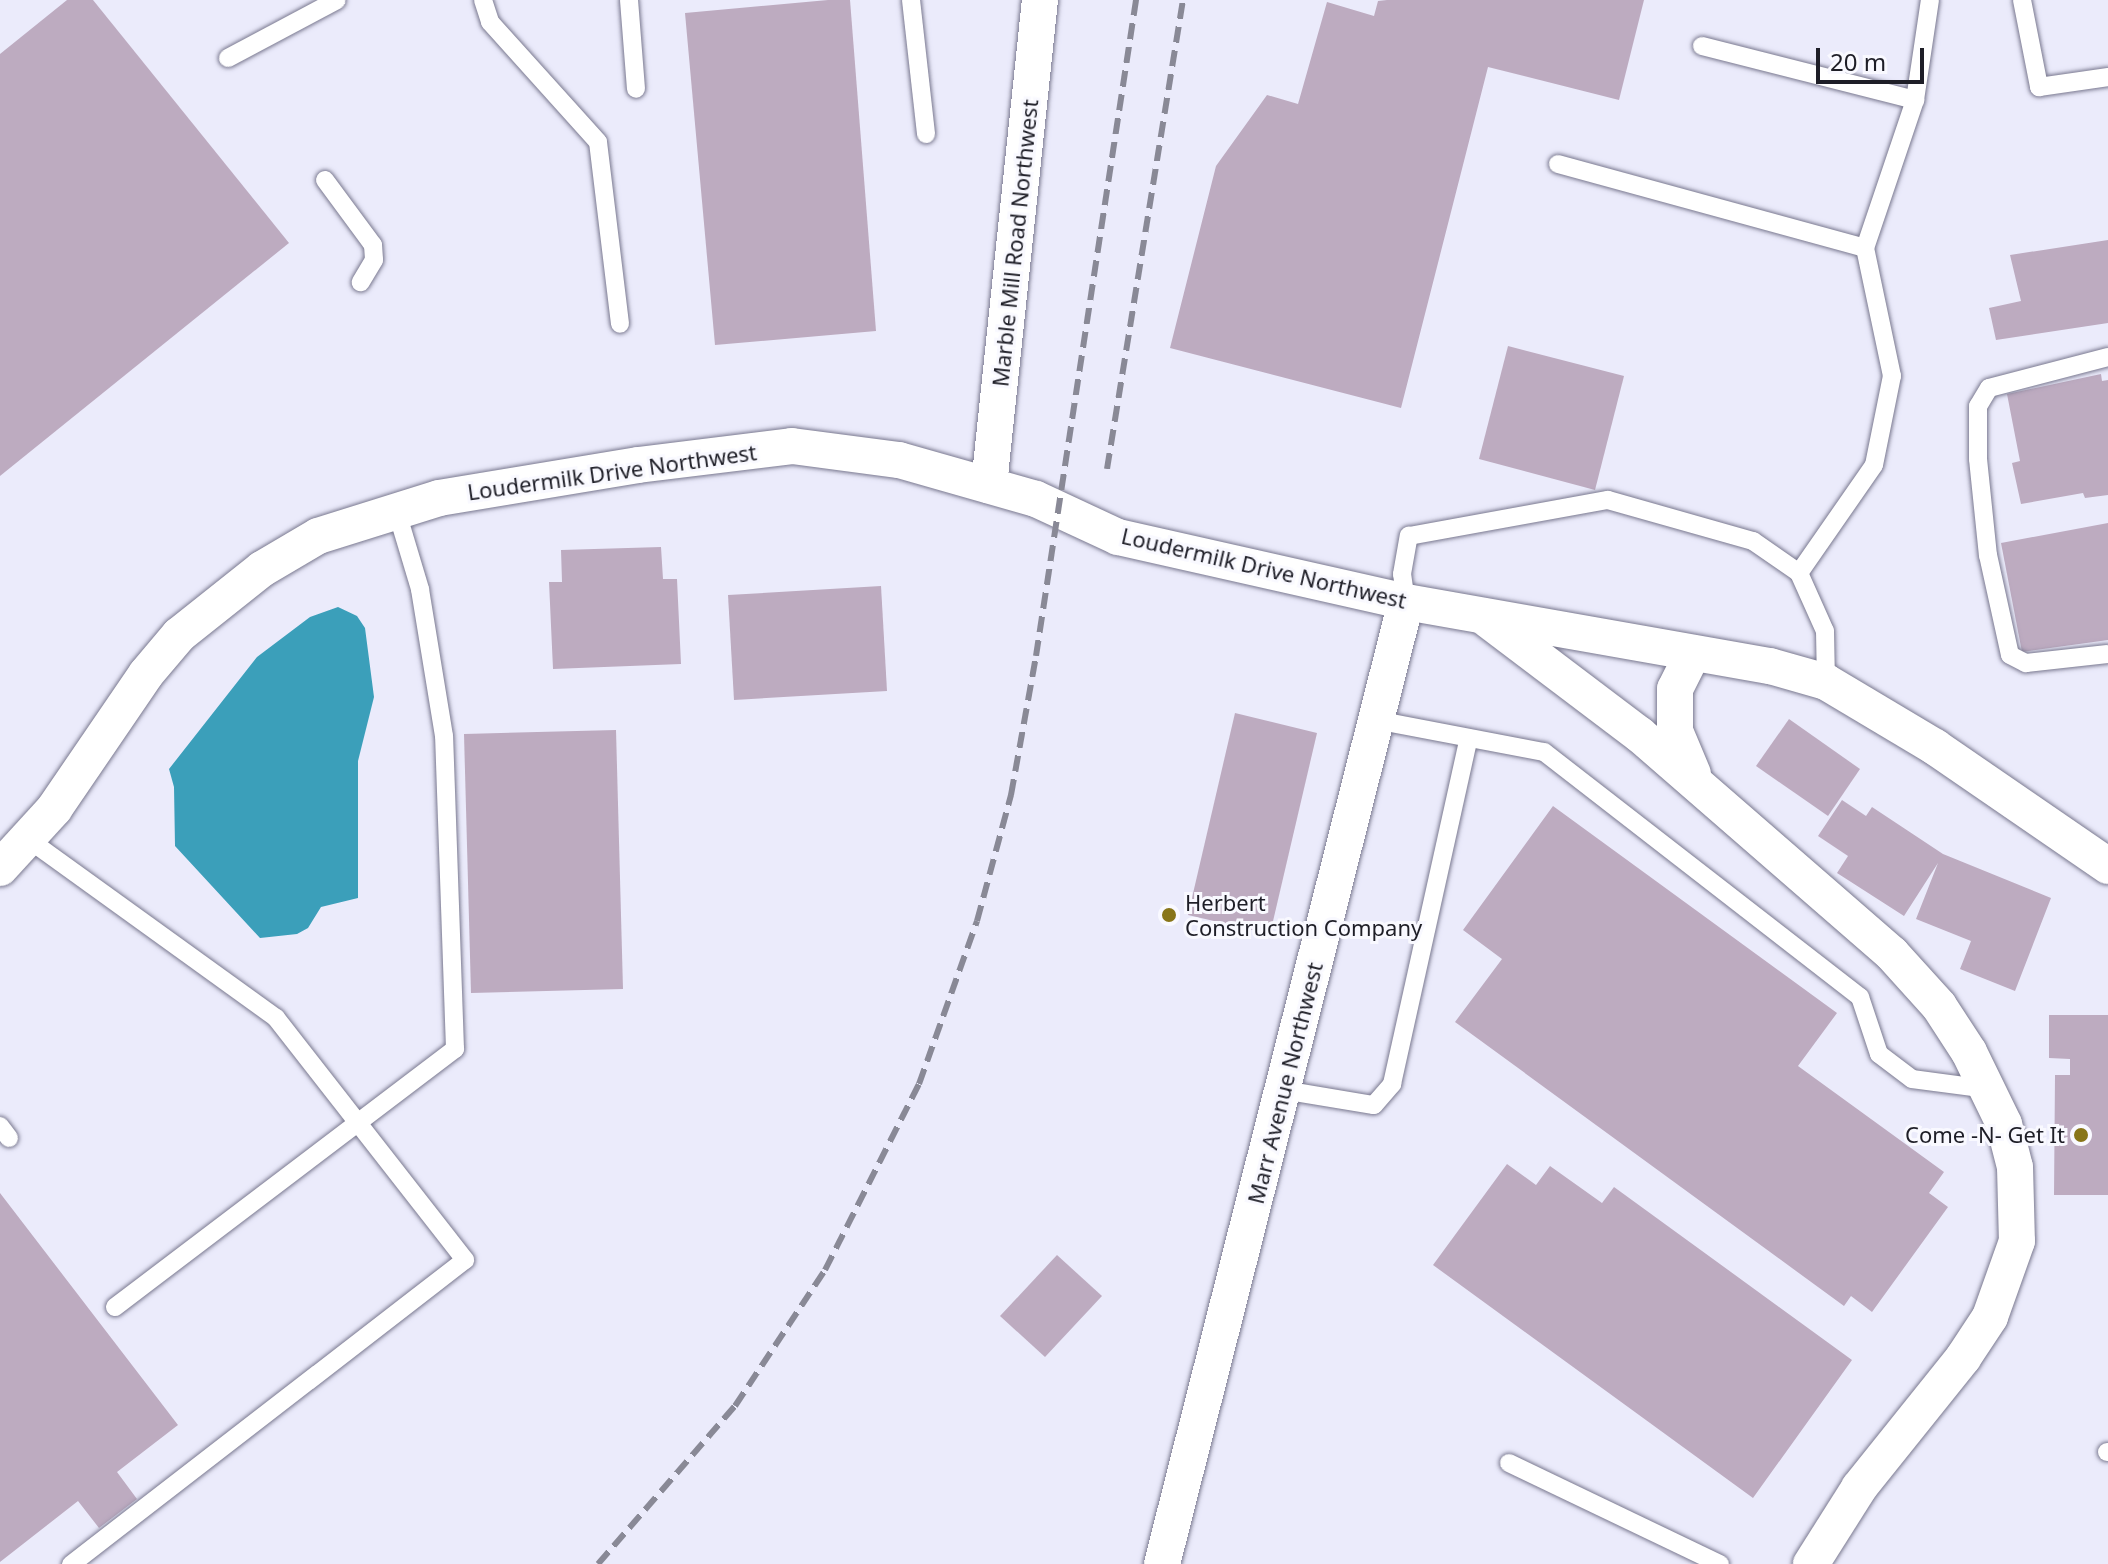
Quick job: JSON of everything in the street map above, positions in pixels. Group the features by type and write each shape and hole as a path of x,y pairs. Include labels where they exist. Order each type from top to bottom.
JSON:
{"street":[{"name":"Marble Mill Road Northwest","path":"989,485 1040,0"},
{"name":"Loudermilk Drive Northwest","path":"0,868 28,839 179,635 262,569 318,536 396,509 622,467 792,446 899,460 989,485 1036,499 1118,537 1406,602 1693,653 1826,682 1935,747 2108,866"},
{"name":"Marr Avenue Northwest","path":"1162,1564 1406,602"},
{"path":"1481,615 1697,783 1892,954 1939,1006 1988,1089 2004,1124 2016,1179 2017,1241 1990,1317 1963,1358 1859,1488 1811,1564"},
{"path":"1693,653 1675,689 1675,731 1697,783"}],"lane":[{"path":"228,58 337,0"},
{"path":"483,0 490,22 598,142 620,324"},
{"path":"629,0 636,89"},
{"path":"911,0 926,134"},
{"path":"1799,573 1874,465 1892,376 1865,248 1915,100 1930,0"},
{"path":"2022,0 2039,87 2108,77"},
{"path":"1702,46 1915,100"},
{"path":"1558,164 1865,248"},
{"path":"325,180 373,245 374,260 361,282"},
{"path":"2108,357 1989,388 1978,406 1978,446 1988,555 2010,655 2026,663 2108,654"},
{"path":"1406,602 1402,574 1409,536 1608,500 1753,541 1799,573 1825,631 1826,682"},
{"path":"115,1307 455,1049 444,736 420,589 396,509"},
{"path":"1376,720 1544,752 1779,930 1860,997 1879,1054 1912,1079 1988,1089"},
{"path":"1283,1090 1374,1105 1392,1084 1469,738"},
{"path":"28,839 276,1018 465,1260 71,1564"},
{"path":"1509,1463 1720,1564"}],"water":[{"path":"338,607 357,616 365,628 374,697 358,761 358,898 321,907 308,928 297,934 260,938 175,846 174,787 169,769 257,657 310,617"}],"building":[{"path":"67,0 93,0 289,243 0,476 0,54"},
{"path":"850,0 876,331 715,345 685,13"},
{"path":"1644,0 1619,100 1488,67 1401,408 1170,348 1216,166 1267,95 1298,104 1327,2 1374,16 1378,1"},
{"path":"2108,240 2108,323 1996,340 1989,308 2021,301 2010,255"},
{"path":"1508,346 1624,376 1595,490 1479,459"},
{"path":"2101,374 2102,381 2108,380 2108,495 2085,498 2083,493 2021,504 2012,463 2020,461 2007,394"},
{"path":"2108,523 2108,640 2022,652 2001,543"},
{"path":"661,547 663,579 677,579 681,664 553,669 549,582 562,582 561,550"},
{"path":"881,586 887,691 734,700 728,595"},
{"path":"1235,713 1317,733 1270,934 1188,915"},
{"path":"1789,719 1860,769 1828,816 1756,766"},
{"path":"616,730 623,989 471,993 464,734"},
{"path":"1842,800 1866,816 1872,807 1943,854 2051,898 2015,991 1960,969 1971,941 1916,919 1938,863 1904,916 1837,873 1848,856 1818,836"},
{"path":"1553,806 1837,1013 1798,1066 1944,1172 1929,1193 1948,1207 1872,1312 1851,1296 1844,1306 1455,1022 1502,959 1463,930"},
{"name":"Come -N- Get It","path":"2049,1015 2108,1015 2108,1195 2054,1195 2055,1075 2070,1075 2070,1059 2049,1058"},
{"path":"1507,1164 1536,1185 1550,1166 1602,1203 1614,1187 1852,1360 1753,1498 1433,1265"},
{"path":"0,1193 178,1425 117,1472 137,1499 99,1528 78,1501 0,1562"},
{"path":"1057,1255 1102,1296 1045,1357 1000,1316"}],"railway":[{"path":"598,1564 735,1406 825,1270 919,1084 977,921 1011,795 1036,656 1136,0"},
{"path":"1107,469 1183,0"}],"place":[{"name":"Herbert Construction Company","path":"1169,915"},
{"name":"Come -N- Get It","path":"2081,1135"}]}
